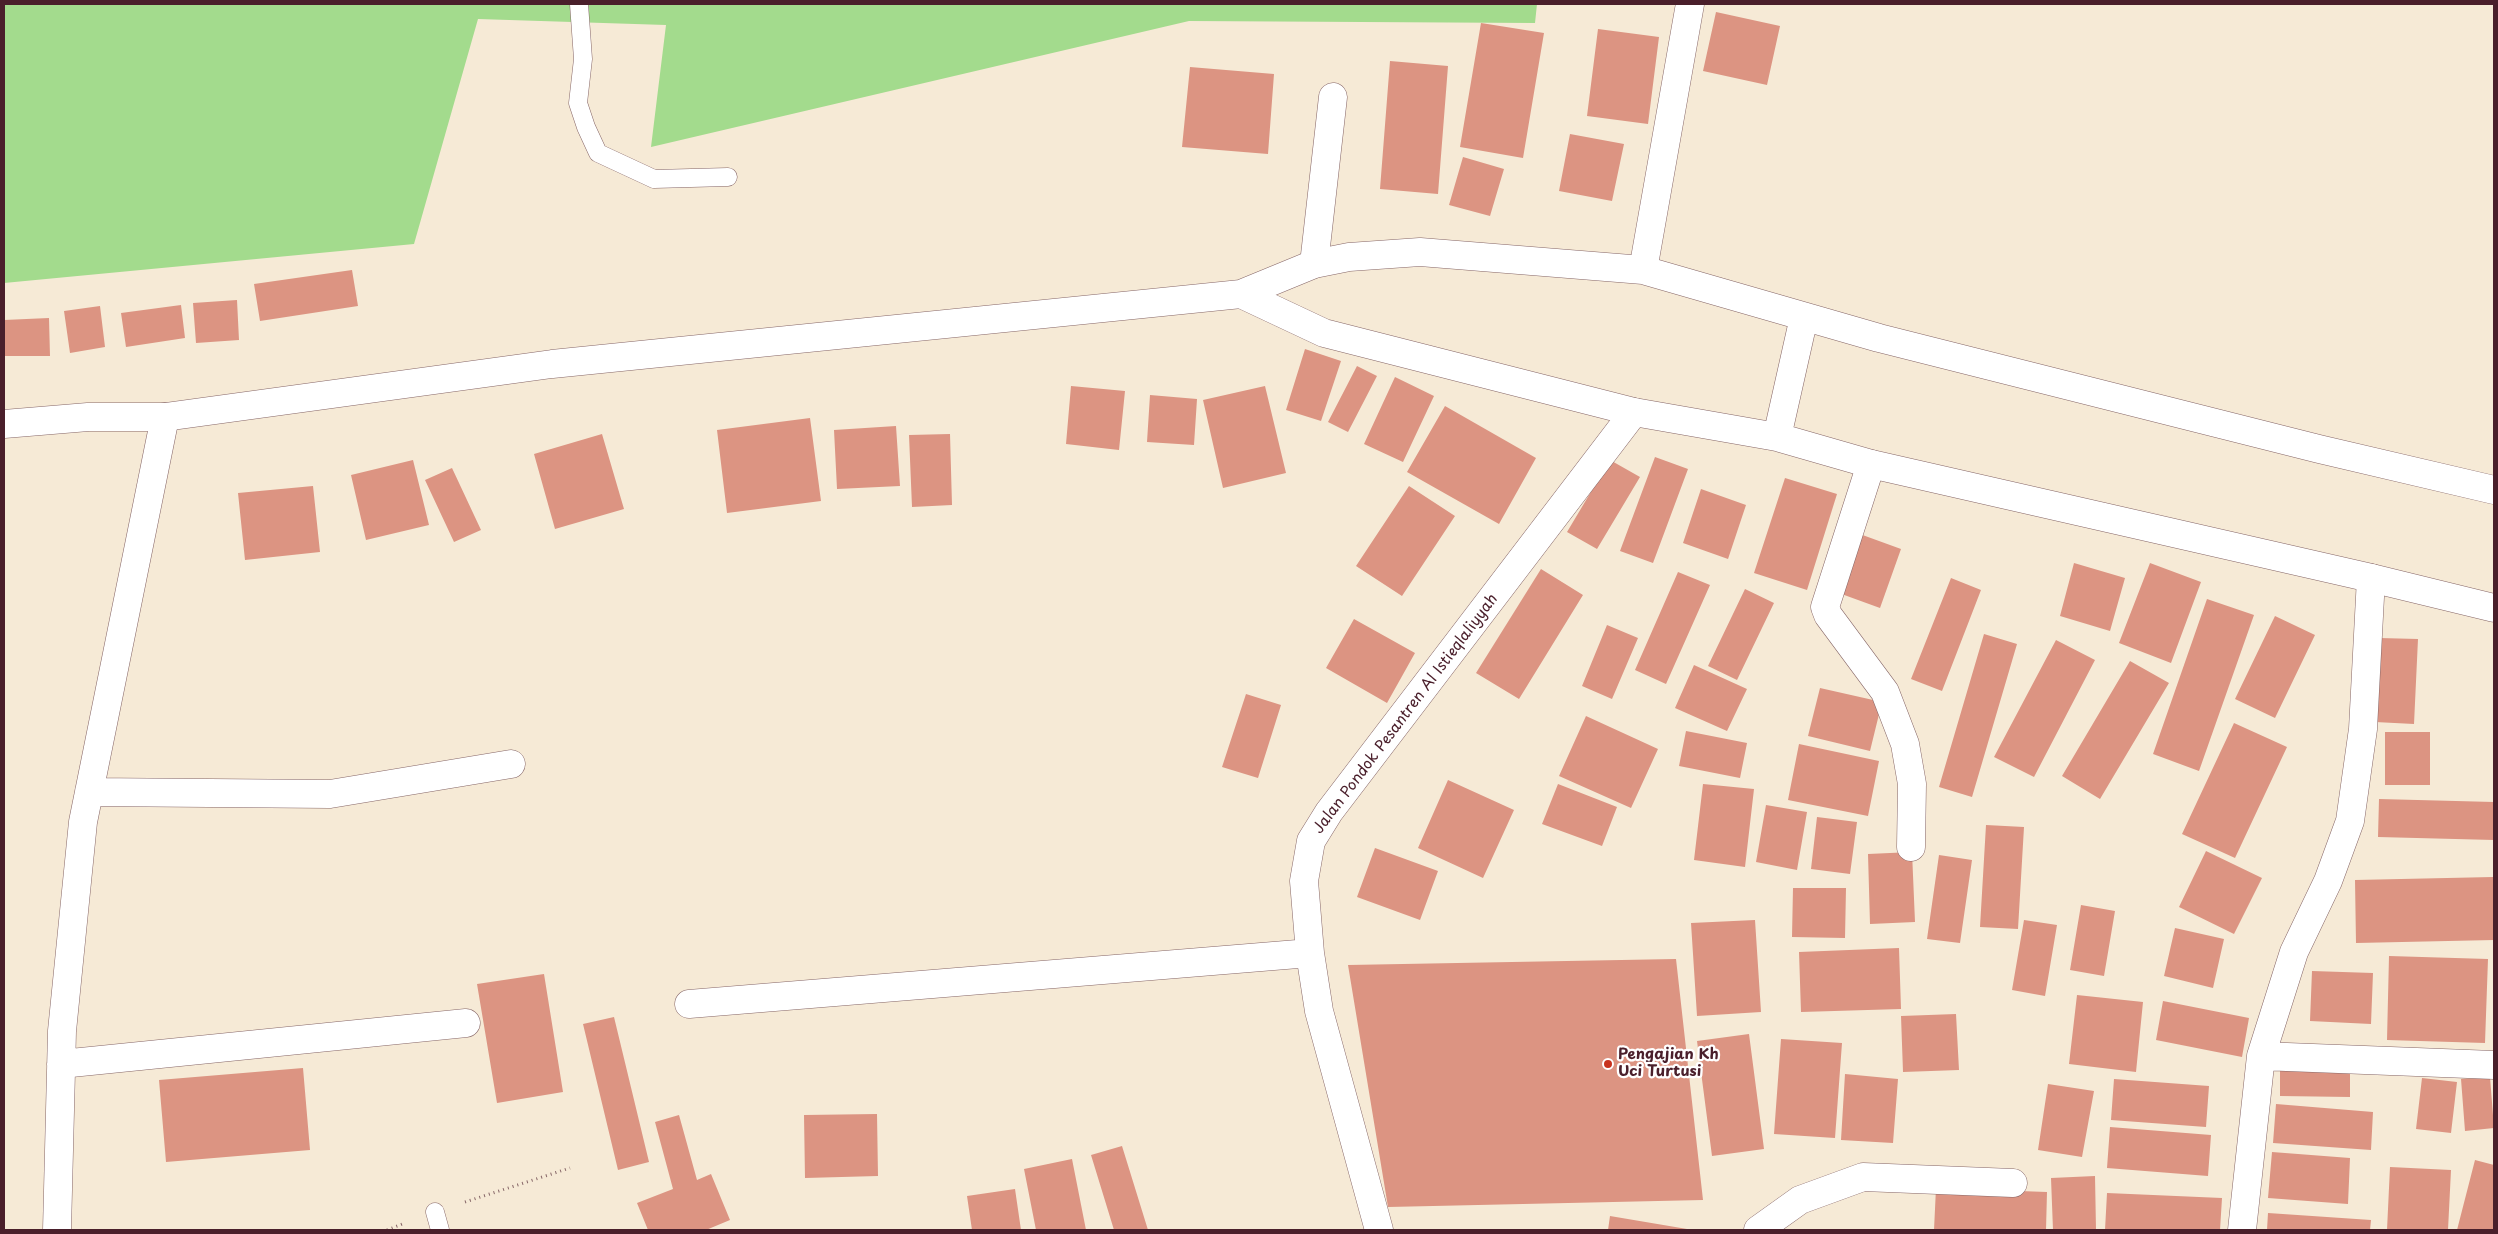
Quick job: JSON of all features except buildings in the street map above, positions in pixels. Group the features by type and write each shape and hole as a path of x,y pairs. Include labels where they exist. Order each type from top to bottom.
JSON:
{"street":[{"path":"1642,270 1690,4"},
{"path":"1314,264 1333,97"},
{"path":"4,424 88,417 165,417 552,364 1241,294 1314,264 1350,257 1420,252 1642,270 1804,317 2300,444 2494,490"},
{"path":"1241,294 1324,333 1634,412 1777,437 1871,464 2494,608"},
{"path":"1777,437 1804,317"},
{"name":"Jalan Pondok Pesantren Al Istieqlaliyyah","path":"1379,1230 1319,1011 1310,953 1304,881 1312,841 1329,812 1634,412"},
{"path":"57,1230 62,1032 76,889 89,792 165,417"},
{"path":"1871,464 1825,607 1828,615 1885,692 1906,744 1912,784 1911,847"},
{"path":"2242,1230 2261,1056 2294,952 2328,881 2350,821 2363,729 2370,578"},
{"path":"89,792 330,794 511,764"},
{"path":"689,1004 1310,953"},
{"path":"61,1064 466,1023"},
{"path":"2261,1056 2494,1065"},
{"path":"1758,1230 1800,1200 1863,1177 2013,1183"}],"lane":[{"path":"579,4 583,59 578,103 598,153 654,180 728,177"},
{"path":"435,1212 440,1230"}],"path":[{"path":"435,1212 570,1168"}],"green space":[{"path":"4,4 1537,4 1535,23 1189,21 651,147 666,25 478,19 414,244 4,283"}],"place":[{"name":"Pengajian Kh Uci Turtusi","path":"1608,1064"}]}
